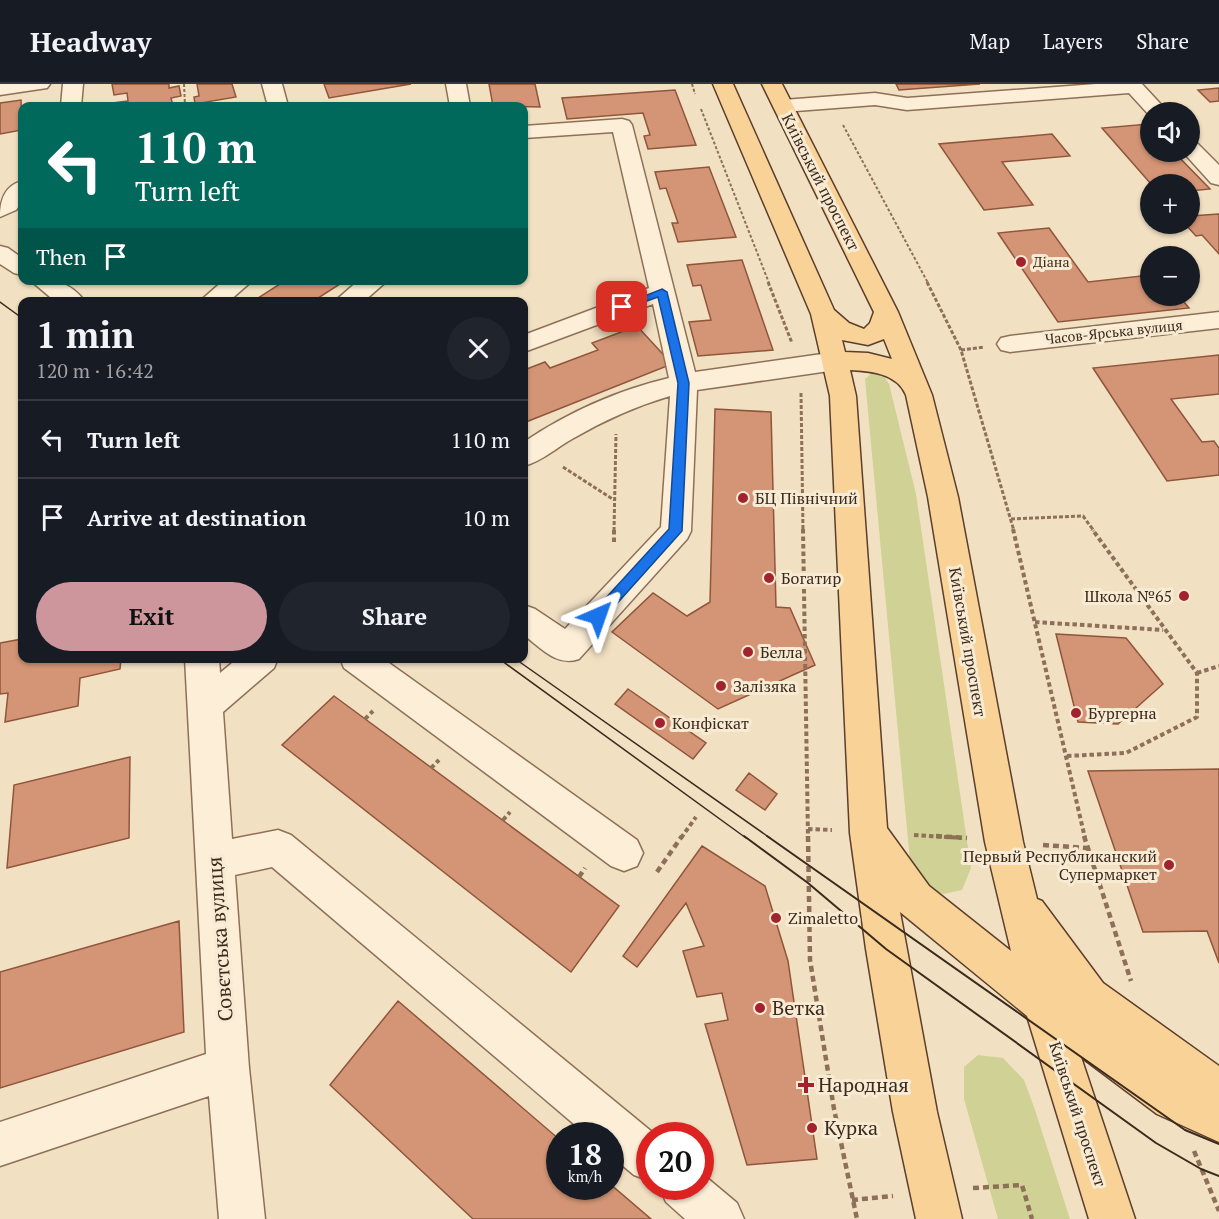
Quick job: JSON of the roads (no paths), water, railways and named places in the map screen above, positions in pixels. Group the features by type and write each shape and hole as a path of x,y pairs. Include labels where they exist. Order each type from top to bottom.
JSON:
{"main road":[{"path":"706,95 823,314 836,361 843,396 869,833 886,949 913,1100 939,1219"},
{"name":"Київський проспект","path":"778,95 886,312 919,395 943,497 1004,842 1044,1003 1112,1219"},
{"path":"823,314 836,328 855,337 872,336 882,327 886,312"},
{"path":"836,361 878,362 895,368 914,381"},
{"path":"869,833 915,900 1044,1003 1172,1099 1219,1120"},
{"path":"1018,901 1088,998 1201,1080 1219,1089"}],"street":[{"path":"0,89 40,84"},
{"path":"71,102 73,84"},
{"path":"272,84 275,102"},
{"path":"456,84 459,102"},
{"path":"778,95 831,103 871,91 907,104 1133,85 1149,102"},
{"path":"528,132 622,125 684,383 676,531 567,650 528,621"},
{"path":"1200,158 1219,178"},
{"path":"0,252 18,265"},
{"path":"49,285 66,297"},
{"path":"216,297 234,285"},
{"path":"353,297 369,285"},
{"path":"528,342 662,292"},
{"name":"Часов-Ярська вулиця","path":"1010,344 1219,320"},
{"path":"529,452 544,440 617,405 684,383 836,361"},
{"name":"Совєтська вулиця","path":"202,663 228,1068 242,1219"},
{"path":"205,706 256,663"},
{"path":"363,663 624,853"},
{"path":"215,861 278,848 636,1147"},
{"path":"0,1144 228,1068"},
{"path":"699,1200 721,1219"}],"tram line":[{"path":"0,302 18,315"},
{"path":"505,663 746,838"},
{"path":"521,663 770,838"},
{"path":"744,836 808,883 886,949 1156,1143 1201,1169 1219,1176"},
{"path":"767,836 1185,1130 1219,1144"}],"place":[{"name":"Діана","path":"1021,262"},
{"name":"БЦ Північний","path":"743,498"},
{"name":"Богатир","path":"769,578"},
{"name":"Школа №65","path":"1184,596"},
{"name":"Белла","path":"748,652"},
{"name":"Залізяка","path":"721,686"},
{"name":"Бургерна","path":"1076,713"},
{"name":"Конфіскат","path":"660,723"},
{"name":"Первый Республиканский Супермаркет","path":"1169,865"},
{"name":"Zimaletto","path":"776,918"},
{"name":"Ветка","path":"760,1008"},
{"name":"Народная","path":"806,1085"},
{"name":"Курка","path":"812,1128"}]}
